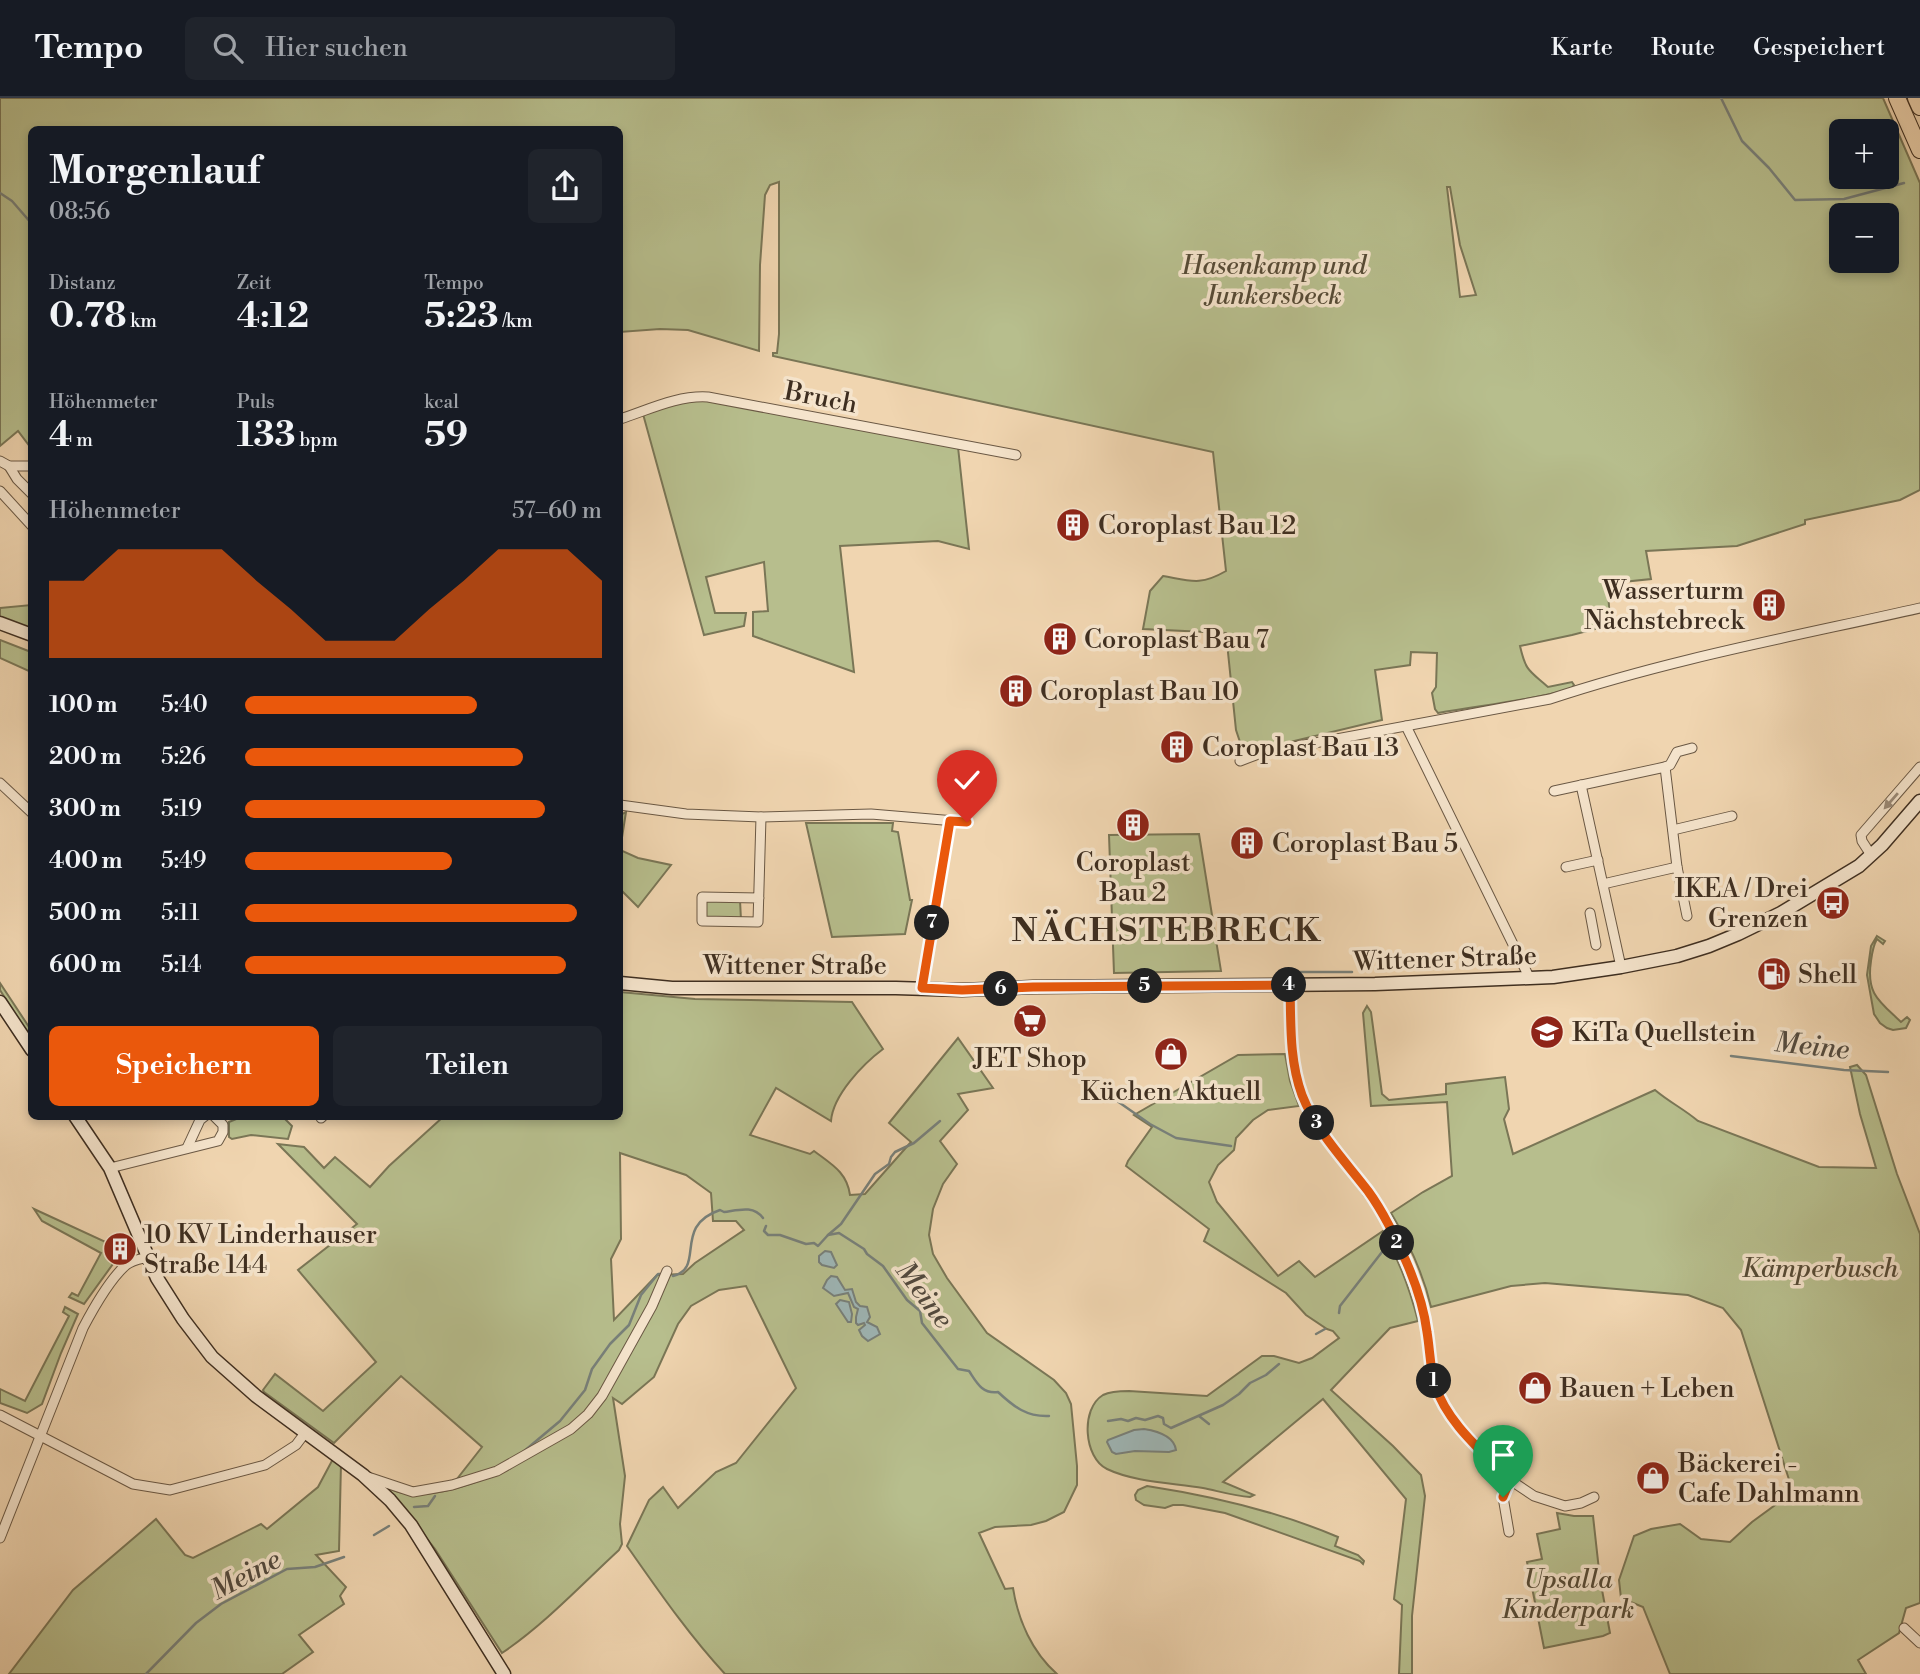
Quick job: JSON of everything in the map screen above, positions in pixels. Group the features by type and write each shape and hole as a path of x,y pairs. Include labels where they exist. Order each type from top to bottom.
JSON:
{"highway":[{"path":"1897,98 1920,150"},
{"path":"1916,98 1920,107"}],"main road":[{"path":"0,623 28,634"},
{"name":"Wittener Straße","path":"623,983 673,988 962,990 1290,985 1553,977 1685,954 1781,913 1855,869 1882,845 1920,801"},
{"path":"0,1002 28,1044"},
{"path":"78,1120 110,1168 148,1257 170,1300 212,1357 256,1396 363,1475 390,1500 411,1525 504,1674"}],"street":[{"name":"Bruch","path":"623,418 681,399 708,397 1016,455"},
{"path":"4,463 28,466"},
{"path":"4,463 28,490"},
{"path":"0,491 28,522"},
{"path":"1240,761 1261,753 1550,699 1668,666 1920,608"},
{"path":"1406,726 1530,979"},
{"path":"1555,791 1665,767 1670,765 1677,752 1692,748"},
{"path":"1665,767 1677,867 1687,916"},
{"path":"1871,855 1861,835 1920,767"},
{"path":"0,783 28,809"},
{"path":"1581,786 1621,967"},
{"path":"623,805 686,814 761,817 871,814 967,822"},
{"path":"1673,830 1732,816"},
{"path":"759,898 702,897 702,921 758,922 759,898 761,817"},
{"path":"922,988 950,821"},
{"path":"1566,867 1598,860"},
{"path":"1603,884 1677,867"},
{"path":"1590,913 1596,945"},
{"path":"1592,924 1611,919"},
{"path":"1290,985 1294,1068 1302,1094 1320,1129 1381,1212 1413,1278 1427,1331 1430,1364 1442,1402 1458,1425 1510,1480 1534,1496 1565,1506 1594,1497"},
{"path":"187,1148 200,1120"},
{"path":"110,1168 218,1141 222,1137 223,1125 218,1120"},
{"path":"0,1538 75,1346 96,1304 125,1266 134,1260 148,1257"},
{"path":"363,1475 413,1492 439,1488 497,1471 571,1429 588,1414 602,1396 652,1306 667,1271"},
{"path":"0,1415 133,1484 170,1490 265,1465 296,1445 305,1433"},
{"path":"1509,1532 1503,1497 1510,1480"},
{"path":"1904,1628 1920,1643"}],"green space":[{"name":"Hasenkamp und Junkersbeck","path":"0,98 1883,98 1892,119 1829,119 1829,189 1899,189 1899,135 1920,183 1920,490 1900,500 1805,520 1805,524 1737,546 1646,551 1651,579 1613,583 1609,594 1607,626 1520,646 1529,670 1548,687 1572,682 1574,685 1571,689 1522,700 1438,713 1432,693 1436,687 1437,653 1411,652 1410,665 1375,670 1382,720 1248,752 1241,745 1236,730 1226,633 1143,629 1150,591 1163,576 1188,581 1202,580 1226,571 1213,452 773,356 773,353 777,353 779,334 779,182 770,185 765,195 760,265 759,351 688,330 623,332 623,126 28,126 28,444 18,431 0,446","holes":["1447,187 1450,187 1460,245 1476,295 1460,297"]},
{"path":"707,400 958,447 969,549 938,541 840,546 854,672 753,636 753,612 768,611 764,562 706,577 715,613 746,613 744,626 704,635 643,414 685,401"},
{"path":"28,605 28,628 0,617 0,608"},
{"path":"0,640 28,651 28,671 0,658"},
{"path":"806,823 893,823 892,831 898,832 912,900 905,934 832,937"},
{"path":"1199,834 1221,971 1114,973 1109,835"},
{"path":"623,851 638,858 671,865 638,907 623,892"},
{"path":"708,900 740,900 741,920 706,917 705,903"},
{"path":"1877,936 1885,941 1883,944 1877,939 1873,950 1870,972 1872,989 1901,1022 1907,1017 1910,1020 1906,1028 1887,1028 1874,1014 1867,975 1871,946"},
{"path":"0,983 28,1025 28,1035 0,990"},
{"path":"623,992 695,999 852,1002 883,1049 858,1072 843,1091 831,1121 776,1088 750,1135 810,1154 814,1151 842,1174 850,1195 865,1194 911,1142 889,1123 958,1038 993,1088 958,1094 968,1110 940,1141 957,1164 943,1184 933,1209 929,1235 933,1254 947,1278 987,1333 1054,1380 1066,1393 1071,1404 1077,1485 1064,1512 1031,1525 995,1527 979,1533 1005,1589 1013,1588 1018,1612 1033,1646 1057,1674 725,1674 698,1643 627,1546 649,1500 663,1487 678,1508 716,1472 736,1463 796,1388 746,1286 719,1290 691,1306 678,1324 654,1377 622,1404 613,1398 625,1476 620,1524 622,1544 619,1550 562,1604 502,1653 435,1549 378,1483 399,1492 426,1494 471,1484 511,1468 457,1479 482,1447 401,1376 334,1443 263,1390 275,1374 323,1411 376,1362 298,1270 357,1224 278,1144 304,1147 324,1168 335,1157 370,1187 440,1120 623,1120","holes":["620,1153 686,1175 711,1193 713,1221 736,1221 744,1230 683,1274 657,1275 614,1320 611,1259 621,1239"]},
{"name":"Kämperbusch","path":"1367,1006 1371,1012 1382,1094 1389,1100 1446,1094 1446,1084 1505,1077 1509,1109 1504,1119 1513,1154 1655,1090 1698,1121 1819,1167 1876,1168 1850,1067 1857,1065 1866,1075 1897,1174 1920,1234 1920,1603 1906,1608 1899,1633 1858,1660 1866,1674 1670,1674 1643,1607 1621,1598 1619,1580 1634,1536 1651,1529 1680,1524 1701,1539 1730,1542 1793,1492 1741,1330 1723,1308 1688,1295 1545,1283 1511,1286 1431,1307 1415,1258 1391,1213 1452,1176 1447,1102 1371,1106 1363,1013"},
{"path":"1285,1054 1290,1081 1299,1106 1268,1110 1253,1120 1236,1138 1234,1150 1218,1165 1209,1182 1217,1202 1278,1276 1299,1261 1315,1277 1383,1231 1399,1264 1418,1321 1390,1328 1331,1390 1421,1475 1425,1496 1412,1616 1412,1674 1399,1674 1402,1605 1394,1599 1406,1499 1323,1399 1223,1482 1254,1495 1250,1497 1118,1473 1099,1463 1090,1444 1088,1422 1096,1402 1103,1395 1129,1391 1207,1396 1262,1356 1274,1356 1299,1363 1312,1358 1339,1338 1333,1331 1306,1315 1286,1293 1204,1241 1209,1229 1126,1166 1152,1127 1134,1115 1238,1055"},
{"path":"286,1120 292,1126 288,1139 251,1135 232,1139 229,1137 229,1122"},
{"path":"34,1209 114,1246 130,1239 133,1244 132,1249 118,1257 84,1304 69,1297 72,1293 78,1296 101,1253 42,1221"},
{"path":"65,1307 78,1314 42,1404 27,1413 0,1403 0,1389 25,1401 69,1316 63,1312"},
{"path":"334,1457 341,1463 339,1551 316,1555 346,1587 340,1596 344,1604 299,1635 313,1652 282,1674 9,1674 73,1590 156,1519 185,1555 193,1558 261,1524 267,1529 318,1487"},
{"path":"1147,1486 1292,1519 1338,1537 1335,1546 1358,1555 1364,1561 1363,1564 1225,1513 1183,1505 1165,1508 1144,1505 1136,1500 1135,1495 1138,1490"},
{"name":"Upsalla Kinderpark","path":"1557,1513 1593,1516 1600,1579 1610,1633 1544,1648 1527,1562 1542,1559 1537,1534 1560,1529"}],"water":[{"path":"825,1251 831,1252 837,1265 834,1268 819,1262 819,1256"},
{"path":"831,1276 837,1277 845,1290 852,1289 856,1302 867,1307 870,1317 867,1322 877,1327 880,1334 868,1341 862,1336 859,1330 865,1325 856,1323 858,1309 854,1307 848,1293 834,1296 823,1288"},
{"path":"840,1300 849,1302 851,1322 848,1322 836,1304"},
{"path":"1144,1429 1168,1438 1176,1450 1116,1454 1112,1452 1108,1440"}],"waterway":[{"path":"1721,98 1742,141 1795,200 1844,199 1904,183"},
{"path":"0,193 12,201 28,219"},
{"path":"1295,972 1352,972"},
{"name":"Meine","path":"1731,1056 1844,1070 1888,1072"},
{"path":"1110,1096 1150,1124 1176,1138 1231,1146"},
{"path":"828,1235 841,1224 875,1174 889,1164 895,1152 914,1143 940,1121"},
{"name":"Meine","path":"673,1276 683,1272 688,1265 693,1236 697,1226 706,1217 720,1210 724,1212 745,1209 755,1211 763,1218"},
{"name":"Meine","path":"766,1226 764,1231 768,1235 780,1235 818,1246 828,1235 839,1233 864,1249 883,1266 907,1300 920,1311 922,1323 958,1369 969,1371 984,1389 998,1392 1021,1410 1034,1415 1049,1416"},
{"name":"Meine","path":"1339,1313 1340,1306 1382,1252"},
{"name":"Meine","path":"523,1452 560,1421 585,1390 592,1369 610,1344 629,1325 641,1295 658,1274 662,1274"},
{"name":"Meine","path":"1316,1334 1325,1329"},
{"name":"Meine","path":"1108,1421 1128,1421 1136,1418 1145,1420 1158,1416 1171,1428 1223,1405 1279,1364"},
{"path":"1199,1416 1209,1424"},
{"name":"Meine","path":"414,1507 428,1506 435,1496"},
{"name":"Meine","path":"374,1535 389,1526"},
{"name":"Meine","path":"146,1674 196,1623 221,1604 287,1569 315,1567 344,1557"}],"place":[{"name":"Coroplast Bau 12","path":"1073,525"},
{"name":"Wasserturm Nächstebreck","path":"1769,605"},
{"name":"Coroplast Bau 7","path":"1060,639"},
{"name":"Coroplast Bau 10","path":"1016,691"},
{"name":"Coroplast Bau 13","path":"1177,747"},
{"name":"Coroplast Bau 2","path":"1133,825"},
{"name":"Coroplast Bau 5","path":"1247,843"},
{"name":"IKEA / Drei Grenzen","path":"1833,903"},
{"name":"Shell","path":"1774,974"},
{"name":"JET Shop","path":"1030,1021"},
{"name":"KiTa Quellstein","path":"1547,1032"},
{"name":"Küchen Aktuell","path":"1171,1054"},
{"name":"10 KV Linderhauser Straße 144","path":"120,1249"},
{"name":"Bauen + Leben","path":"1535,1388"},
{"name":"Bäckerei - Cafe Dahlmann","path":"1653,1478"}],"district":[{"name":"NÄCHSTEBRECK","path":"1167,929"}],"route":[{"path":"967,822 950,821 922,988 962,990 1290,985 1294,1068 1309,1111 1370,1194 1386,1221 1420,1298 1430,1364 1442,1402 1458,1425 1510,1480 1503,1497"}]}
